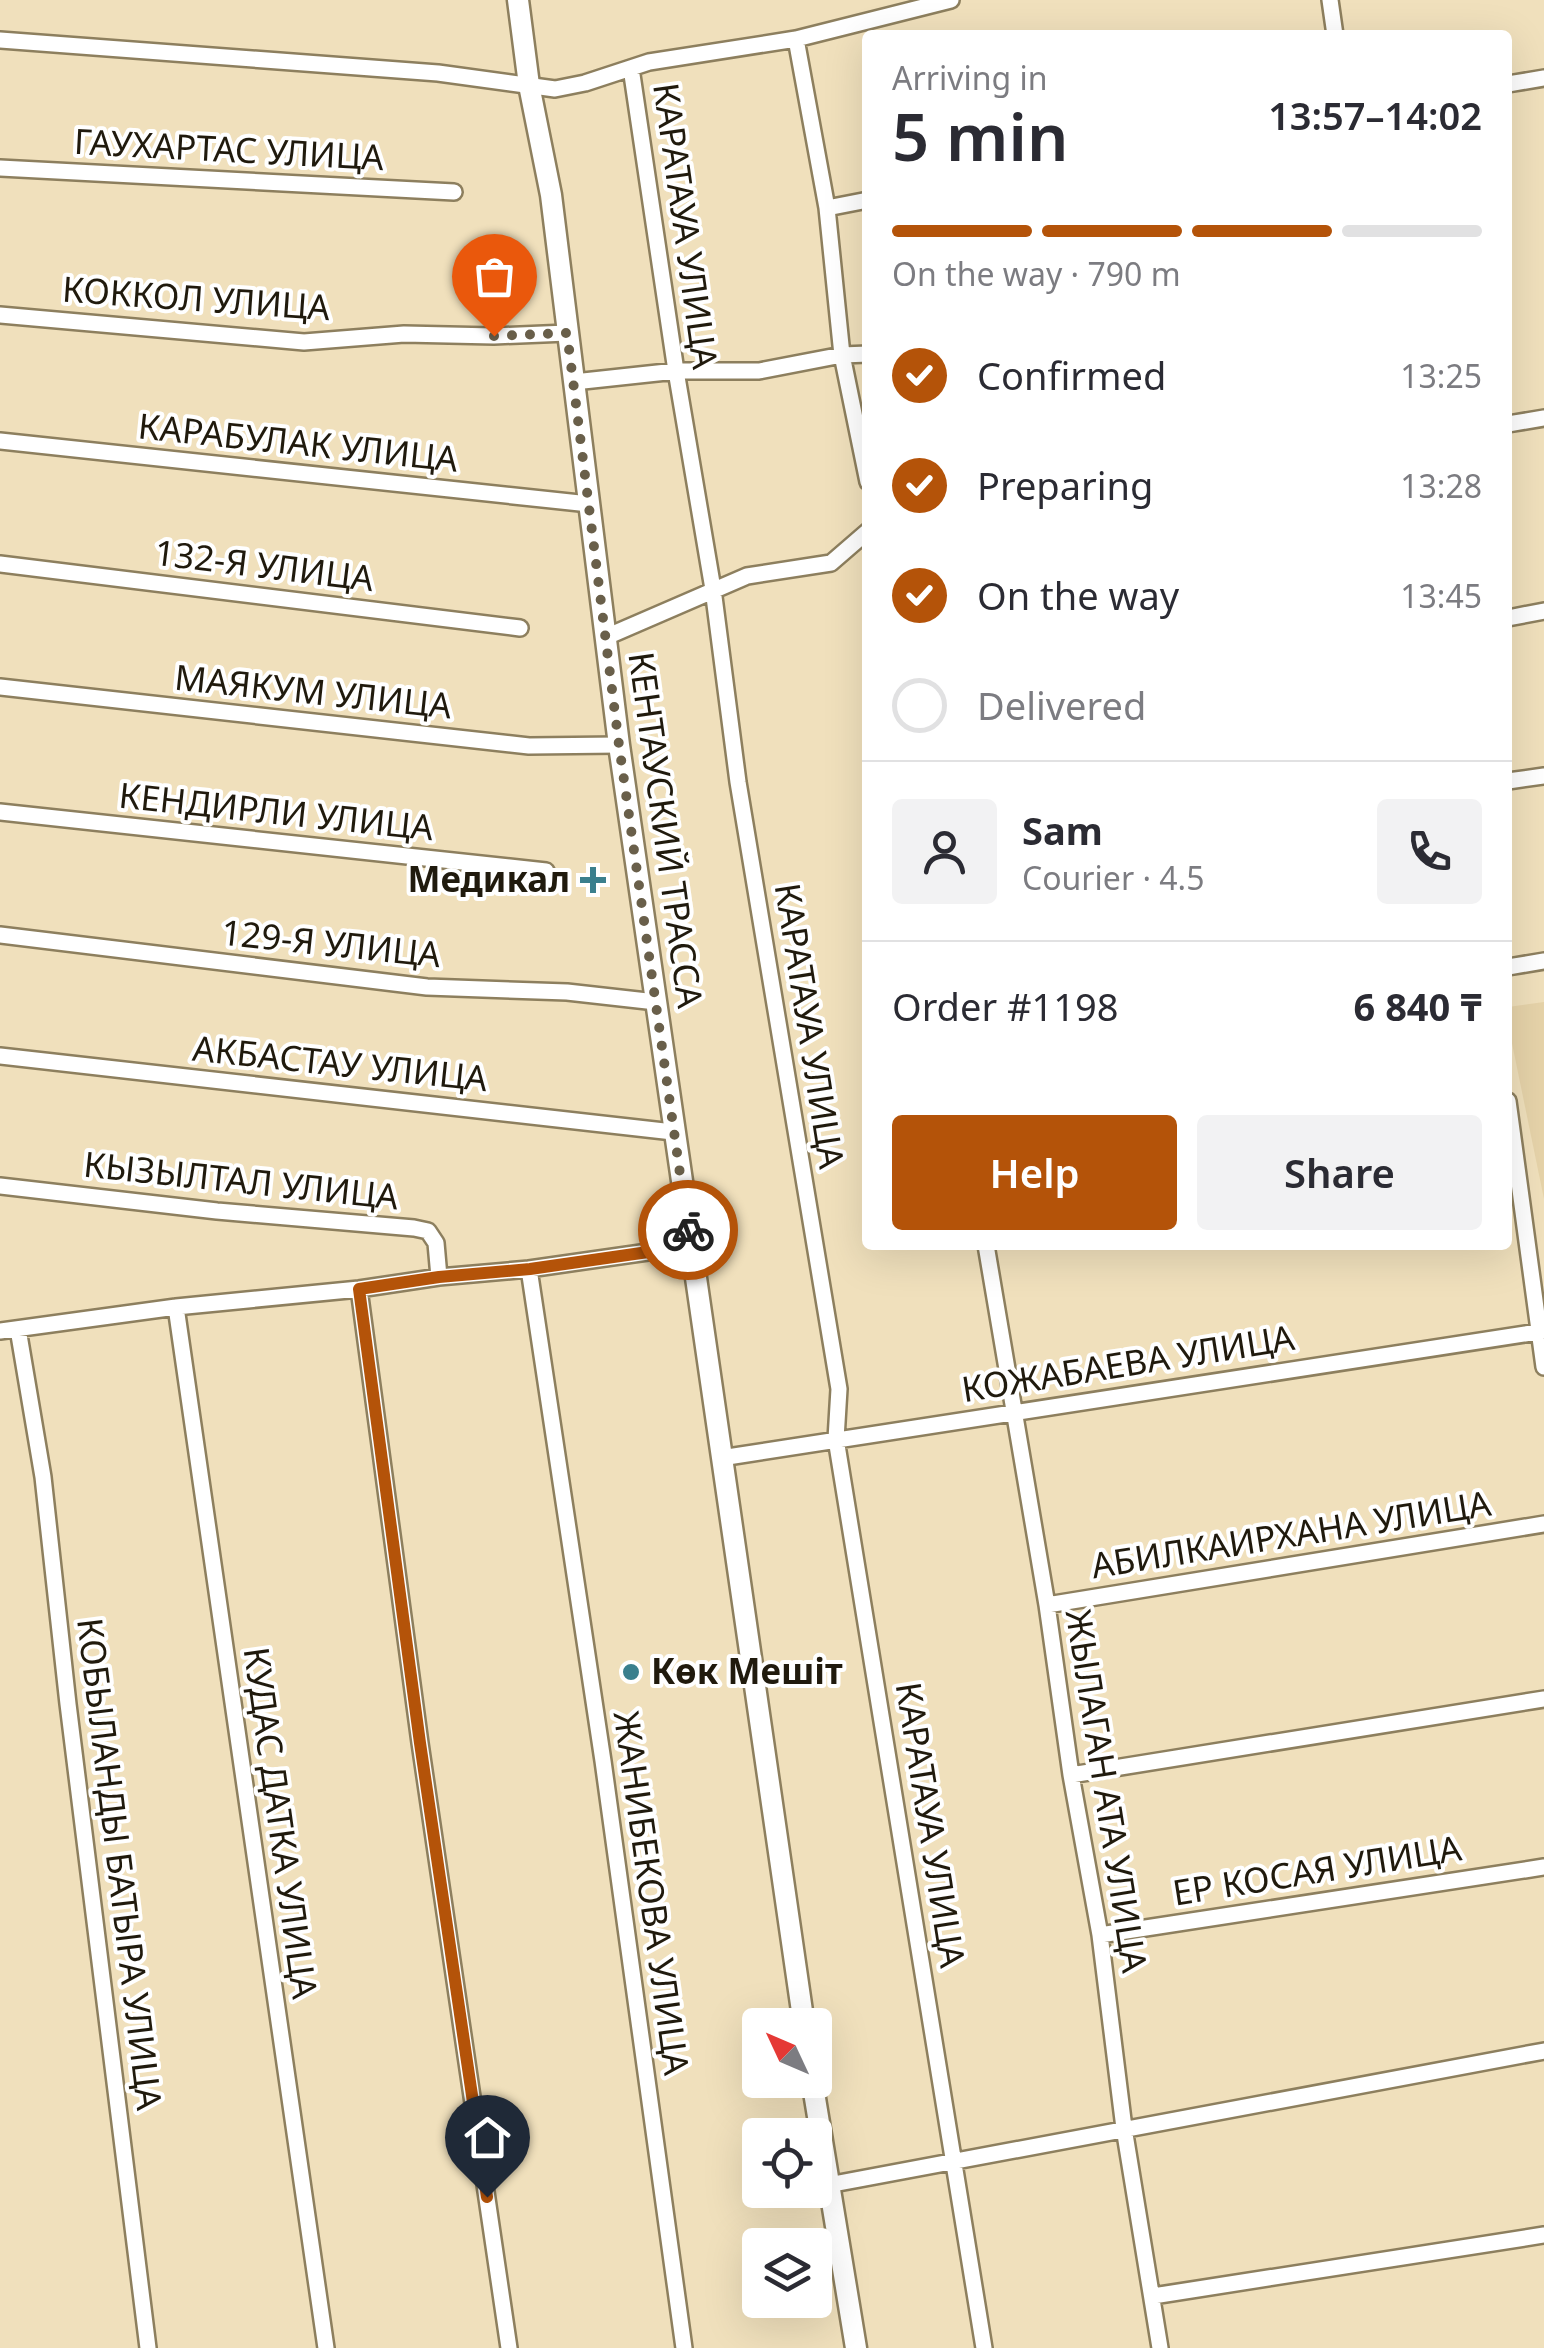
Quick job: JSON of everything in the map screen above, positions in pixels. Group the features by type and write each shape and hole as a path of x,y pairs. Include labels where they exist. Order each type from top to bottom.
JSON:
{"main road":[{"name":"КЕНТАУСКИЙ ТРАССА","path":"518,0 529,85 551,195 619,745 801,2008"},
{"path":"832,2208 856,2348"}],"street":[{"path":"0,40 438,73 555,89 649,62 796,39 951,0"},
{"path":"1330,0 1334,30"},
{"path":"796,39 827,208 842,355 862,453"},
{"name":"КАРАТАУА УЛИЦА","path":"631,68 713,589 738,782 839,1388 836,1439 984,2348"},
{"path":"1512,83 1544,78"},
{"name":"ГАУХАРТАС УЛИЦА","path":"0,168 454,192"},
{"path":"827,208 862,201"},
{"name":"КОККОЛ УЛИЦА","path":"0,315 304,342 404,334 567,333"},
{"path":"574,382 676,371 759,371 862,354"},
{"path":"1512,423 1544,418"},
{"name":"КАРАБУЛАК УЛИЦА","path":"0,441 589,504"},
{"path":"606,637 747,576 831,564 862,536"},
{"name":"132-Я УЛИЦА","path":"0,564 520,628"},
{"path":"1512,617 1544,611"},
{"name":"МАЯКУМ УЛИЦА","path":"0,688 529,746 619,745"},
{"path":"1512,780 1544,776"},
{"name":"КЕНДИРЛИ УЛИЦА","path":"0,812 546,870"},
{"name":"129-Я УЛИЦА","path":"0,935 427,987 567,992 656,1002"},
{"path":"1512,966 1544,960"},
{"name":"АКБАСТАУ УЛИЦА","path":"0,1056 673,1132"},
{"path":"1512,1146 1542,1331 1544,1367"},
{"name":"КЫЗЫЛТАЛ УЛИЦА","path":"0,1186 217,1212 414,1228 428,1231 436,1244 439,1277"},
{"path":"5,1329 530,1269 690,1246"},
{"name":"ЖЫЛАГАН АТА УЛИЦА","path":"987,1250 1100,1935 1124,2128 1160,2348"},
{"name":"ЖАНИБЕКОВА УЛИЦА","path":"530,1269 684,2348"},
{"path":"359,1289 420,1743 509,2348"},
{"name":"КУДАС ДАТКА УЛИЦА","path":"176,1308 326,2348"},
{"name":"КОБЫЛАНДЫ БАТЫРА УЛИЦА","path":"5,1329 43,1478 148,2348"},
{"name":"КОЖАБАЕВА УЛИЦА","path":"720,1458 1542,1331"},
{"name":"АБИЛКАИРХАНА УЛИЦА","path":"1047,1605 1544,1524"},
{"path":"1071,1775 1544,1699"},
{"name":"ЕР КОСАЯ УЛИЦА","path":"1100,1935 1544,1867"},
{"path":"832,2184 1544,2050"},
{"path":"1154,2296 1544,2235"}],"shaded area":[{"path":"1544,1002 1544,1199 1512,1043 1512,1006"}],"way so far":[{"path":"494,336 567,333 619,745 688,1230"}],"place":[{"name":"Медикал","path":"593,880"},
{"name":"Көк Мешіт","path":"631,1672"}],"route":[{"path":"487,2197 359,1289 690,1246 688,1230"}]}
